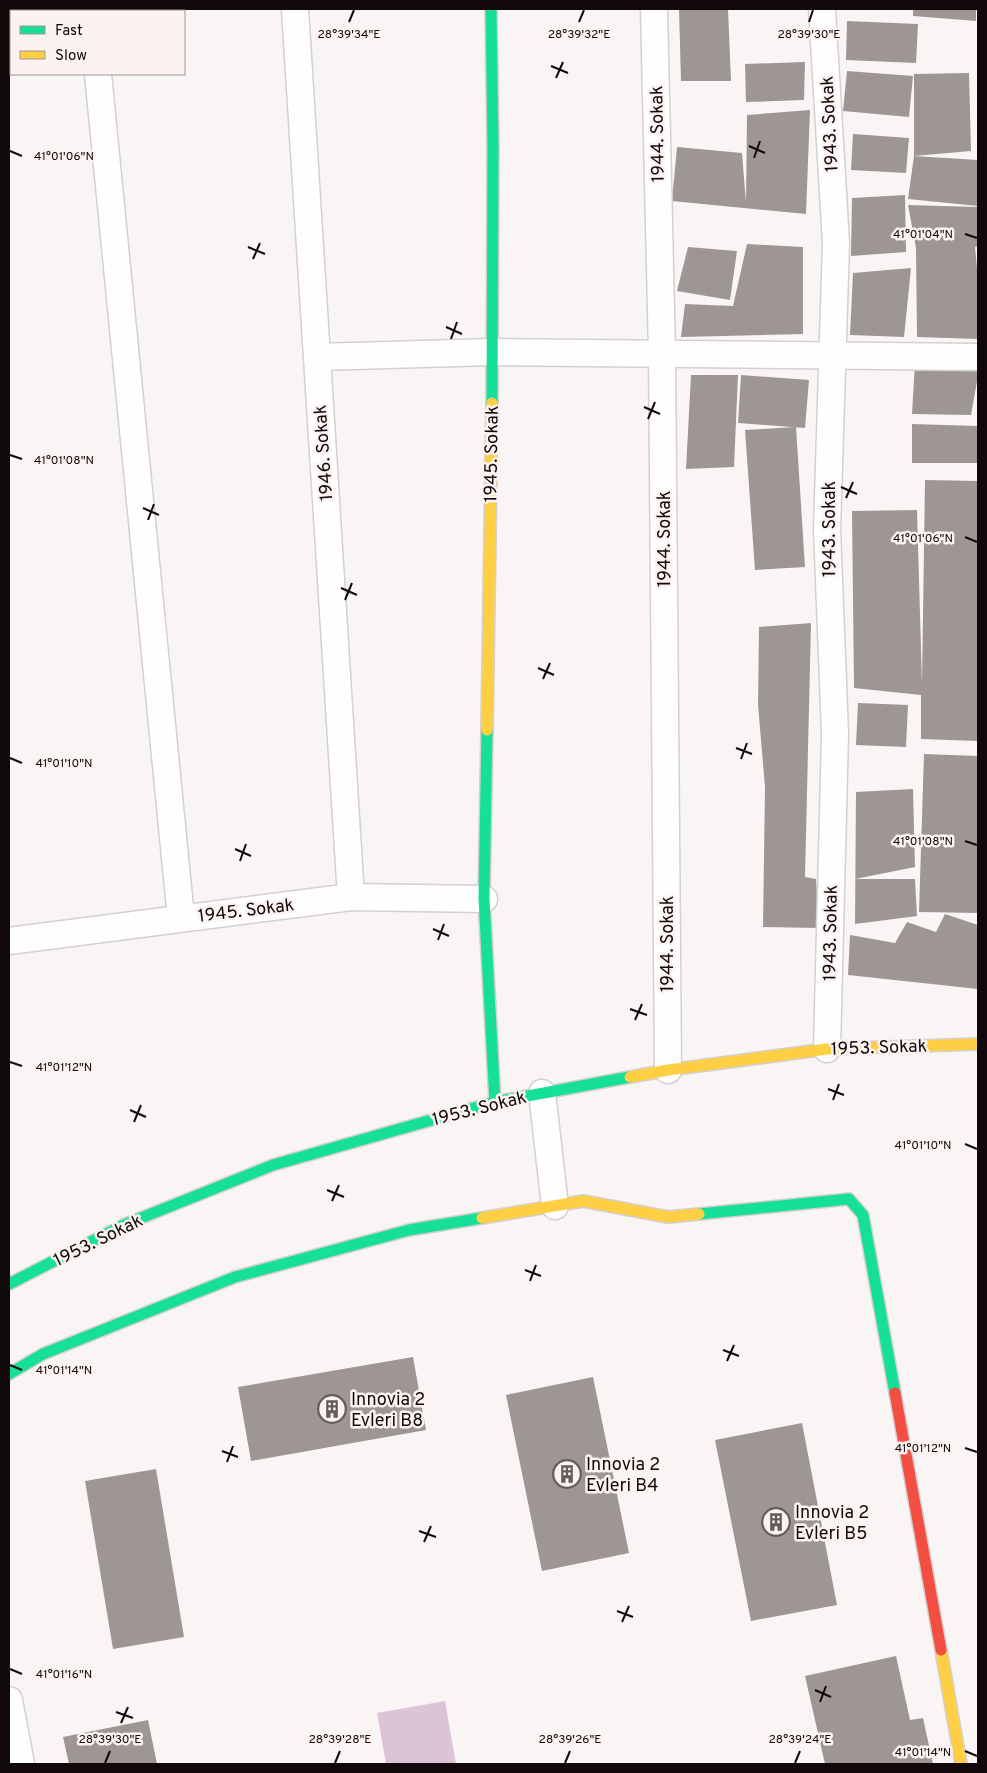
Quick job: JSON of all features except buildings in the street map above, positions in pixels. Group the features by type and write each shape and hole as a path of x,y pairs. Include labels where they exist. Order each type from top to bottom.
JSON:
{"street":[{"name":"1946. Sokak","path":"295,9 351,897"},
{"name":"1945. Sokak","path":"491,9 493,146 492,352 484,899 495,1102"},
{"name":"1944. Sokak","path":"654,9 662,353 668,1070"},
{"name":"1943. Sokak","path":"822,9 836,243 827,529 835,734 827,1049"},
{"path":"98,75 181,918"},
{"path":"317,358 492,352 978,357"},
{"name":"1945. Sokak","path":"9,941 351,897 484,899"},
{"name":"1953. Sokak","path":"9,1284 126,1224 273,1165 495,1102 668,1070 827,1049 978,1044"},
{"path":"542,1093 555,1206"},
{"path":"9,1374 43,1354 235,1277 409,1230 583,1201 668,1217 849,1199 863,1215 961,1764"},
{"path":"9,1700 21,1764"}],"shaded area":[{"path":"445,1701 456,1764 386,1764 377,1713"}],"traffic: fast":[{"path":"491,9 493,146 492,403"},
{"path":"487,730 484,899 495,1102"},
{"path":"9,1284 126,1224 273,1165 495,1102 630,1077"},
{"path":"699,1214 849,1199 863,1215 895,1393"},
{"path":"9,1374 43,1354 235,1277 409,1230 482,1218"}],"traffic: slow":[{"path":"487,730 492,403"},
{"path":"630,1077 668,1070 827,1049 978,1044"},
{"path":"482,1218 583,1201 668,1217 699,1214"},
{"path":"941,1650 961,1764"}],"traffic: jam":[{"path":"895,1393 941,1650"}],"place":[{"name":"Innovia 2 Evleri B8","path":"332,1409"},
{"name":"Innovia 2 Evleri B4","path":"567,1474"},
{"name":"Innovia 2 Evleri B5","path":"776,1522"}]}
